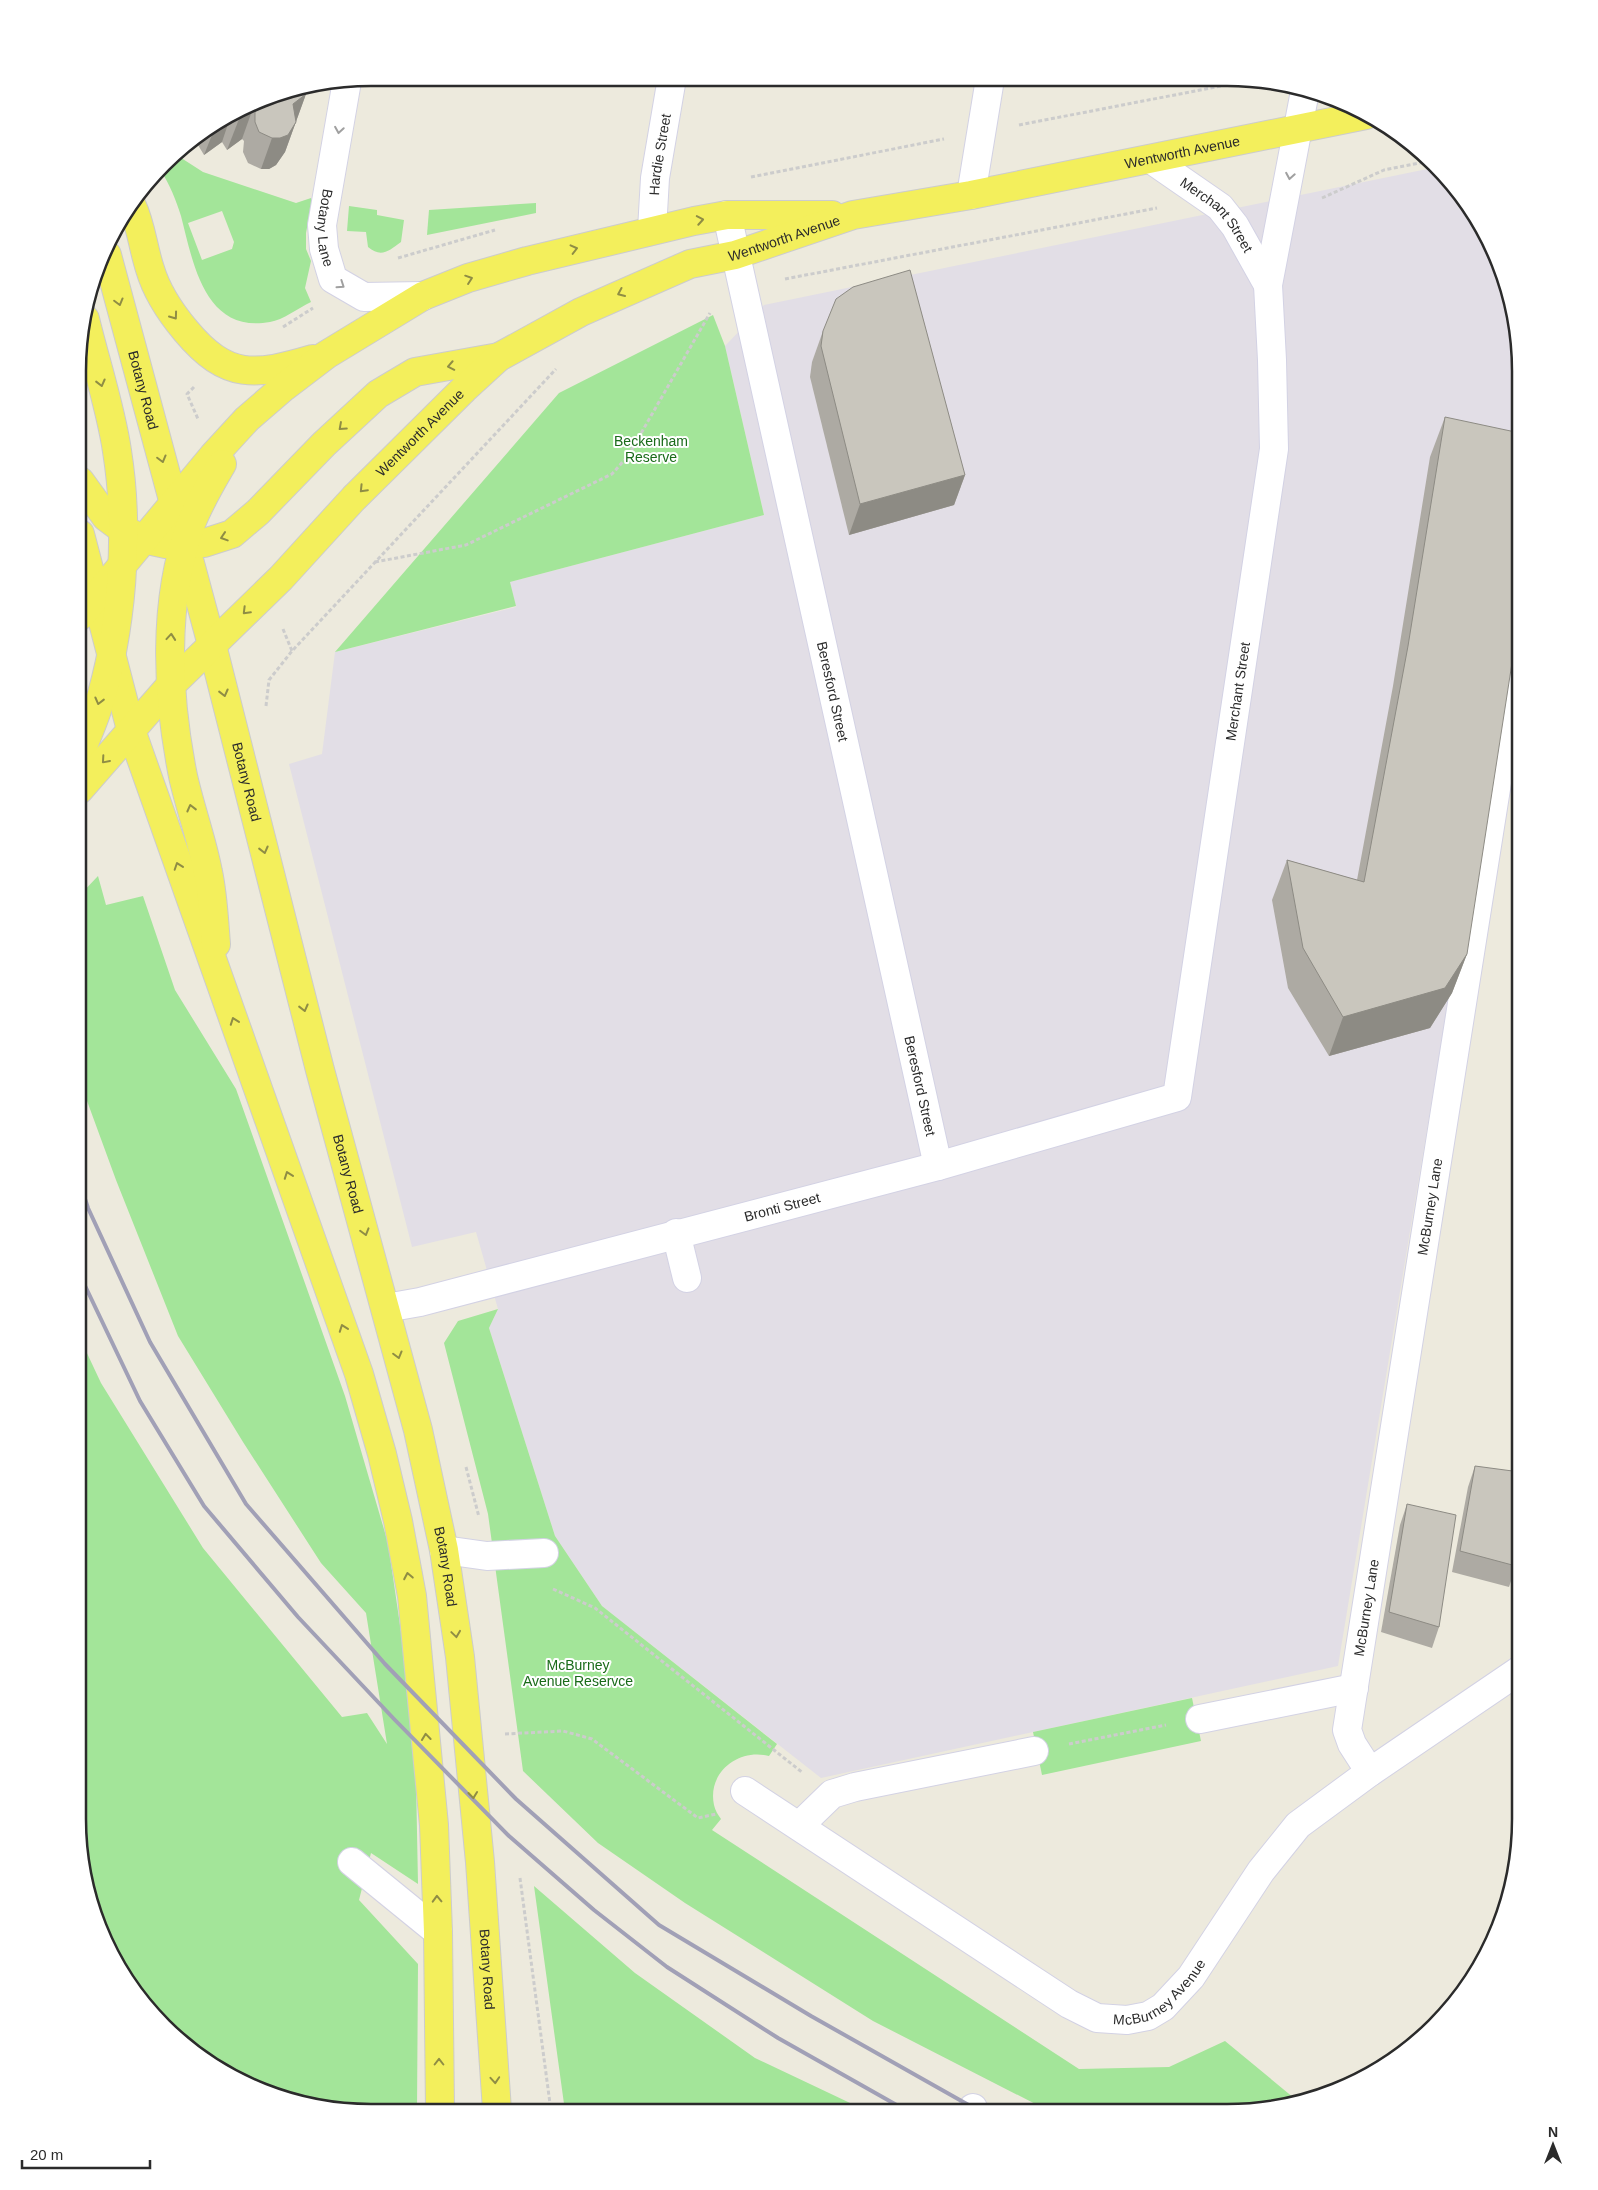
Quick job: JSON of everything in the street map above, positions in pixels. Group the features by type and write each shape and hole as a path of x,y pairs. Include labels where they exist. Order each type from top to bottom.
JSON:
{"main road":[{"name":"Wentworth Avenue","path":"86,782 170,686 281,578 411,440 498,357 581,312 690,264 736,255 853,215 971,195 1152,160 1355,117"},
{"path":"134,213 160,295 175,318 201,349 218,362 227,367 252,371 282,368 326,355"},
{"name":"Wentworth Avenue","path":"88,606 122,565 132,534 173,503 213,456 264,405 326,355 423,296 468,278 527,261 652,230 727,215 853,215"},
{"name":"Botany Road","path":"108,262 212,645 320,1070 418,1430 444,1550 460,1657 479,1852 498,2104"},
{"path":"89,335 117,451 132,534"},
{"path":"86,489 106,517 132,534 166,544 204,543 232,534 258,512 324,444 378,394 415,372 498,357"},
{"path":"221,985 208,872 183,778 175,733 170,686 173,610 184,545 192,522 207,490 229,452 264,405"},
{"path":"86,738 97,709 111,654 120,600 122,565"},
{"path":"86,588 88,606 111,654 131,730 359,1374 382,1454 398,1522 412,1596 434,1825 438,1932 440,2104"}],"street":[{"name":"Hardie Street","path":"652,230 655,178 671,86"},
{"path":"971,195 989,86"},
{"name":"Botany Lane","path":"346,88 322,225 324,249 333,279 364,297 423,296"},
{"name":"Merchant Street","path":"1177,1097 1274,449 1268,285 1304,97"},
{"name":"Merchant Street","path":"1152,160 1220,207 1235,226 1268,285"},
{"name":"Beresford Street","path":"727,215 938,1166"},
{"name":"McBurney Lane","path":"1370,1772 1352,1744 1347,1730 1512,688"},
{"name":"Bronti Street","path":"386,1308 420,1302 676,1233 938,1166 1177,1097"},
{"path":"676,1233 687,1278"},
{"path":"444,1550 487,1556 544,1553"},
{"name":"McBurney Avenue","path":"745,1791 1069,2004 1097,2018 1127,2020 1148,2016 1163,2007 1191,1977 1261,1871 1298,1825 1370,1772 1512,1675"},
{"path":"1200,1719 1354,1688"},
{"path":"798,1826 832,1794 854,1787 1034,1751"},
{"path":"352,1862 438,1932"}],"path":[{"path":"1324,198 1384,170 1421,163"},
{"path":"784,279 1165,207"},
{"path":"276,331 316,307"},
{"path":"375,563 466,545 612,474 628,456 712,310"},
{"path":"292,651 557,368"},
{"path":"194,411 187,394 200,380"},
{"path":"545,1589 553,1589 595,1608 808,1777"},
{"path":"1034,1751 1200,1719"},
{"path":"505,1734 563,1731 592,1739 698,1818 715,1815 745,1791"}],"shaded area":[{"path":"1427,169 1441,183 1464,213 1490,262 1502,298 1511,353 1512,615 1338,1666 821,1778 602,1606 555,1536 489,1328 498,1309 476,1232 412,1247 289,764 322,754 335,652 516,607 510,582 764,515 725,346 764,305"}],"green space":[{"path":"182,158 203,172 296,203 311,198 306,233 306,249 311,261 305,288 311,302 275,321 248,323 230,317 216,306 205,291 197,273 181,216 164,176","holes":["222,211 234,242 232,249 202,260 188,223"]},
{"path":"536,203 536,213 427,235 429,210"},
{"path":"349,206 377,210 377,215 404,220 401,242 381,253 368,247 366,232 347,231"},
{"name":"Beckenham Reserve","path":"713,315 725,346 764,515 510,582 516,606 335,652 559,393"},
{"path":"98,876 106,905 143,896 175,990 236,1089 345,1396 388,1543 401,1632 416,1780 418,1884 371,1853 359,1900 418,1964 417,2104 353,2103 298,2094 262,2082 213,2056 183,2033 157,2007 134,1977 108,1928 96,1892 89,1856 86,1819 86,1351 101,1383 203,1548 342,1717 367,1713 387,1744 366,1613 321,1563 243,1442 178,1336 116,1180 86,1098 86,889"},
{"name":"McBurney Avenue Reservce","path":"498,1309 489,1328 555,1536 602,1606 777,1744 769,1756 758,1754 737,1759 720,1773 715,1782 713,1793 714,1807 721,1819 712,1830 1079,2069 1169,2067 1225,2041 1291,2096 1264,2101 1227,2104 1035,2104 873,2021 685,1903 598,1843 523,1771 488,1514 444,1343 458,1321"},
{"path":"1192,1698 1201,1741 1042,1775 1033,1732"},
{"path":"534,1886 635,1973 755,2058 852,2104 564,2104"}],"building":[{"path":"306,94 293,104 296,122 288,135 272,138 259,132 255,122 255,111 280,101"},
{"path":"910,270 965,475 860,504 821,346 823,331 836,299 853,287"},
{"path":"1445,417 1512,431 1512,663 1467,954 1445,988 1343,1017 1303,948 1287,860 1364,882 1408,646"},
{"path":"1475,1466 1512,1471 1512,1565 1460,1551"},
{"path":"1407,1504 1456,1515 1439,1627 1389,1612"}],"railway":[{"path":"86,1202 150,1342 246,1504 385,1664 516,1799 659,1925 811,2016 967,2104"},
{"path":"86,1288 140,1401 204,1506 298,1617 394,1719 509,1836 594,1910 667,1967 778,2038 895,2104"}]}
